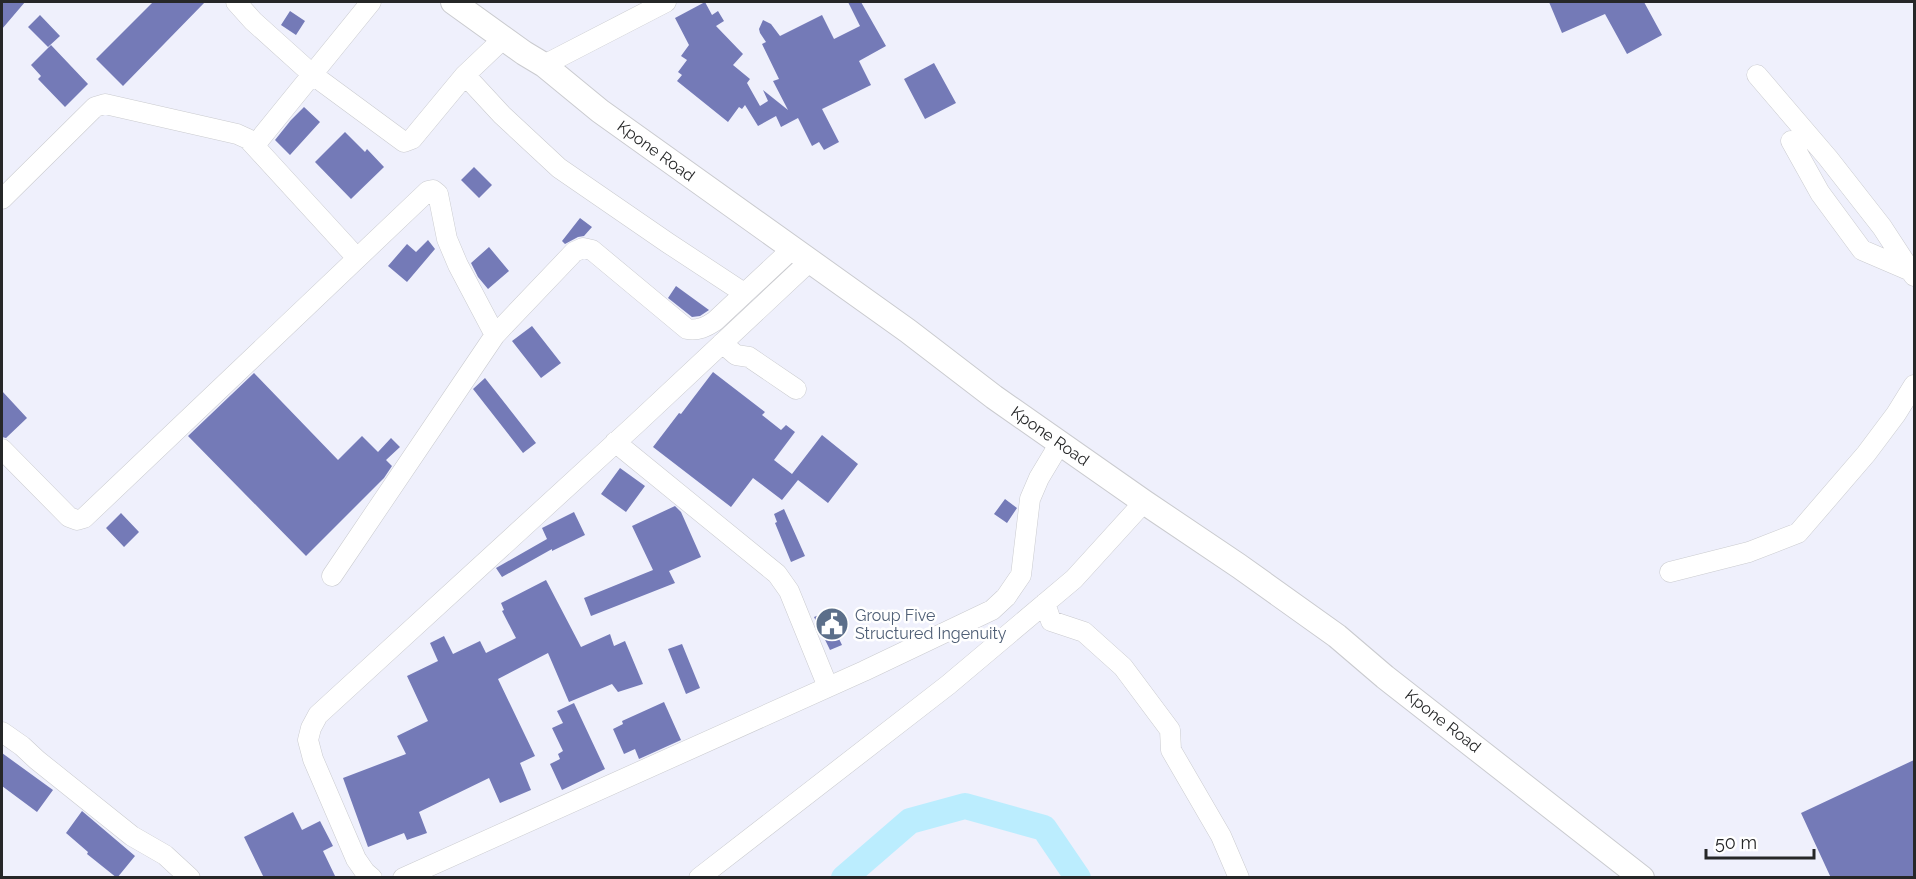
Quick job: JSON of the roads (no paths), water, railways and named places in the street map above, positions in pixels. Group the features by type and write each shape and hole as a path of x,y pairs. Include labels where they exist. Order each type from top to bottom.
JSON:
{"main road":[{"name":"Kpone Road","path":"453,2 544,65 600,111 1060,443 1337,636 1642,878"}],"street":[{"path":"236,2 253,21 313,75 404,142 412,139 465,75 504,38"},
{"path":"255,145 371,2"},
{"path":"544,65 666,2"},
{"path":"465,75 516,129 559,168 744,293"},
{"path":"1757,75 1828,158 1913,273"},
{"path":"2,199 98,105 110,105 237,134 248,139 357,258"},
{"path":"1791,141 1820,193 1862,250 1913,273"},
{"path":"2,449 69,517 81,520 428,191 434,190 438,194 447,239 495,335"},
{"path":"332,576 495,335 574,252 583,248 592,250 687,329 694,330 709,325 744,293 801,255"},
{"path":"372,878 356,859 313,759 308,740 318,715 722,343 801,255"},
{"path":"722,343 736,355 750,357 796,389"},
{"path":"1670,572 1749,552 1798,533 1866,454 1914,386"},
{"path":"615,442 777,574 789,591 828,687"},
{"path":"403,878 828,687 992,610 1006,597 1021,575 1030,498 1060,443"},
{"path":"699,878 948,685 1074,579 1144,502"},
{"path":"1045,603 1051,621 1084,632 1123,667 1170,730 1171,750 1221,836 1239,878"},
{"path":"2,732 132,836 165,855 190,878"}],"waterway":[{"path":"844,878 910,821 965,806 1044,828 1078,878"}],"place":[{"name":"Group Five Structured Ingenuity","path":"832,624"}]}
